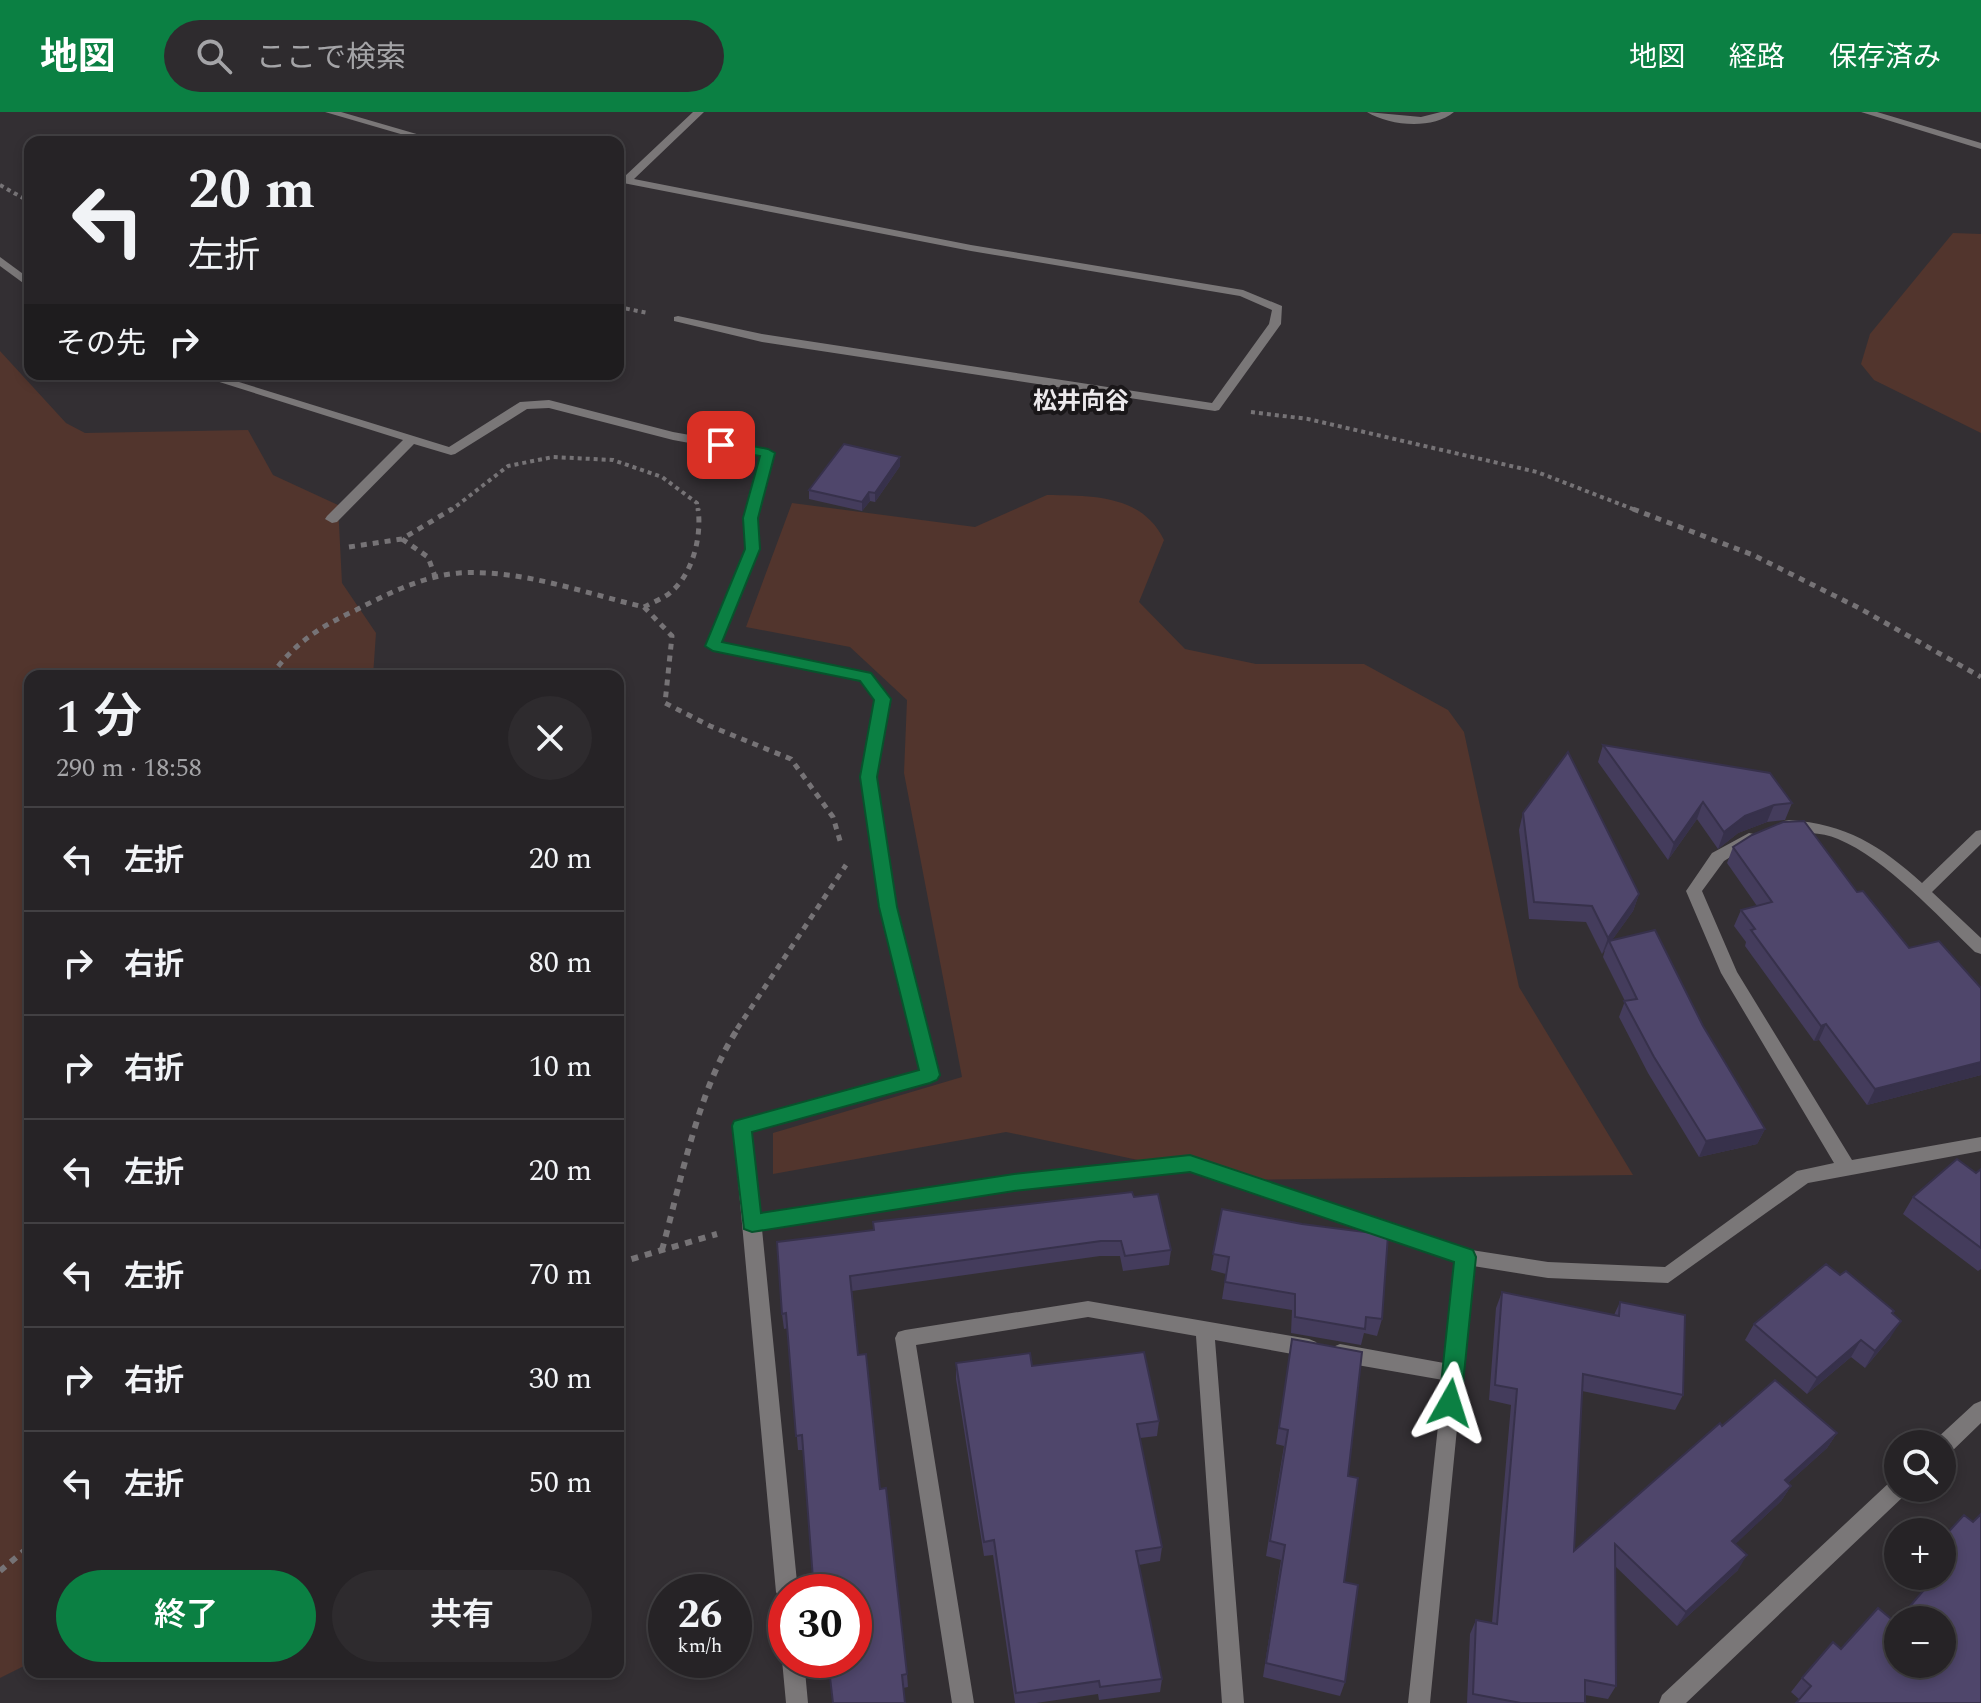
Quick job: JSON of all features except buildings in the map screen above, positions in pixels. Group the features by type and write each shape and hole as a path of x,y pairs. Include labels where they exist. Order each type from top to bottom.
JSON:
{"street":[{"path":"330,112 417,136"},
{"path":"624,178 699,112"},
{"path":"1372,112 1400,120 1438,120 1449,112"},
{"path":"1866,112 1981,146"},
{"path":"624,180 971,248 1243,293 1278,308 1275,324 1215,407 762,338 678,319"},
{"path":"0,260 24,280"},
{"path":"219,380 451,451 524,405 549,404 673,436 768,453 751,518 753,549 713,646 865,676 882,699 869,777 888,907 930,1075 742,1126 785,1574"},
{"path":"332,519 411,439"},
{"path":"1847,1168 1729,973 1694,891 1718,857 1782,824 1828,829 1860,843 1981,948"},
{"path":"1921,893 1981,835"},
{"path":"752,1223 1014,1182 1190,1164 1465,1257 1548,1270 1668,1275 1803,1176 1981,1144"},
{"path":"1419,1703 1465,1257"},
{"path":"963,1703 905,1338 1088,1309 1453,1373"},
{"path":"1205,1330 1233,1703"},
{"path":"1956,1434 1981,1410"},
{"path":"1670,1703 1884,1501"},
{"path":"795,1678 797,1703"}],"path":[{"path":"0,185 24,199"},
{"path":"1215,407 1308,419 1537,472 1753,555 1859,608 1981,677"},
{"path":"332,519 312,539 325,550 402,539 439,519 508,466 553,457 613,460 662,477 697,503 701,530 691,561 673,591 644,607"},
{"path":"402,539 428,557 436,579"},
{"path":"275,670 287,652 336,619 401,588 457,573 512,575 644,607 672,636 665,703 710,726 791,759 833,817 847,864 726,1046 697,1125 662,1250"},
{"path":"624,1261 752,1223"},
{"path":"0,1571 24,1551"}],"shaded area":[{"path":"1953,233 1981,234 1981,433 1874,380 1861,364 1870,334"},
{"path":"0,351 66,423 85,433 248,430 273,475 338,505 342,583 376,633 373,670 24,670 24,1666 0,1678"},
{"path":"1047,495 1114,501 1143,514 1154,525 1164,540 1139,602 1185,649 1256,664 1364,664 1448,710 1464,732 1519,987 1633,1175 1232,1180 1006,1132 773,1174 773,1133 962,1077 904,773 907,700 850,647 746,627 792,503 975,527"}],"district":[{"name":"松井向谷","path":"1081,402"}],"route":[{"path":"721,445 768,453 751,518 753,549 713,646 865,676 882,699 869,777 888,907 930,1075 742,1126 752,1223 1014,1182 1190,1164 1465,1257 1450,1403"}]}
